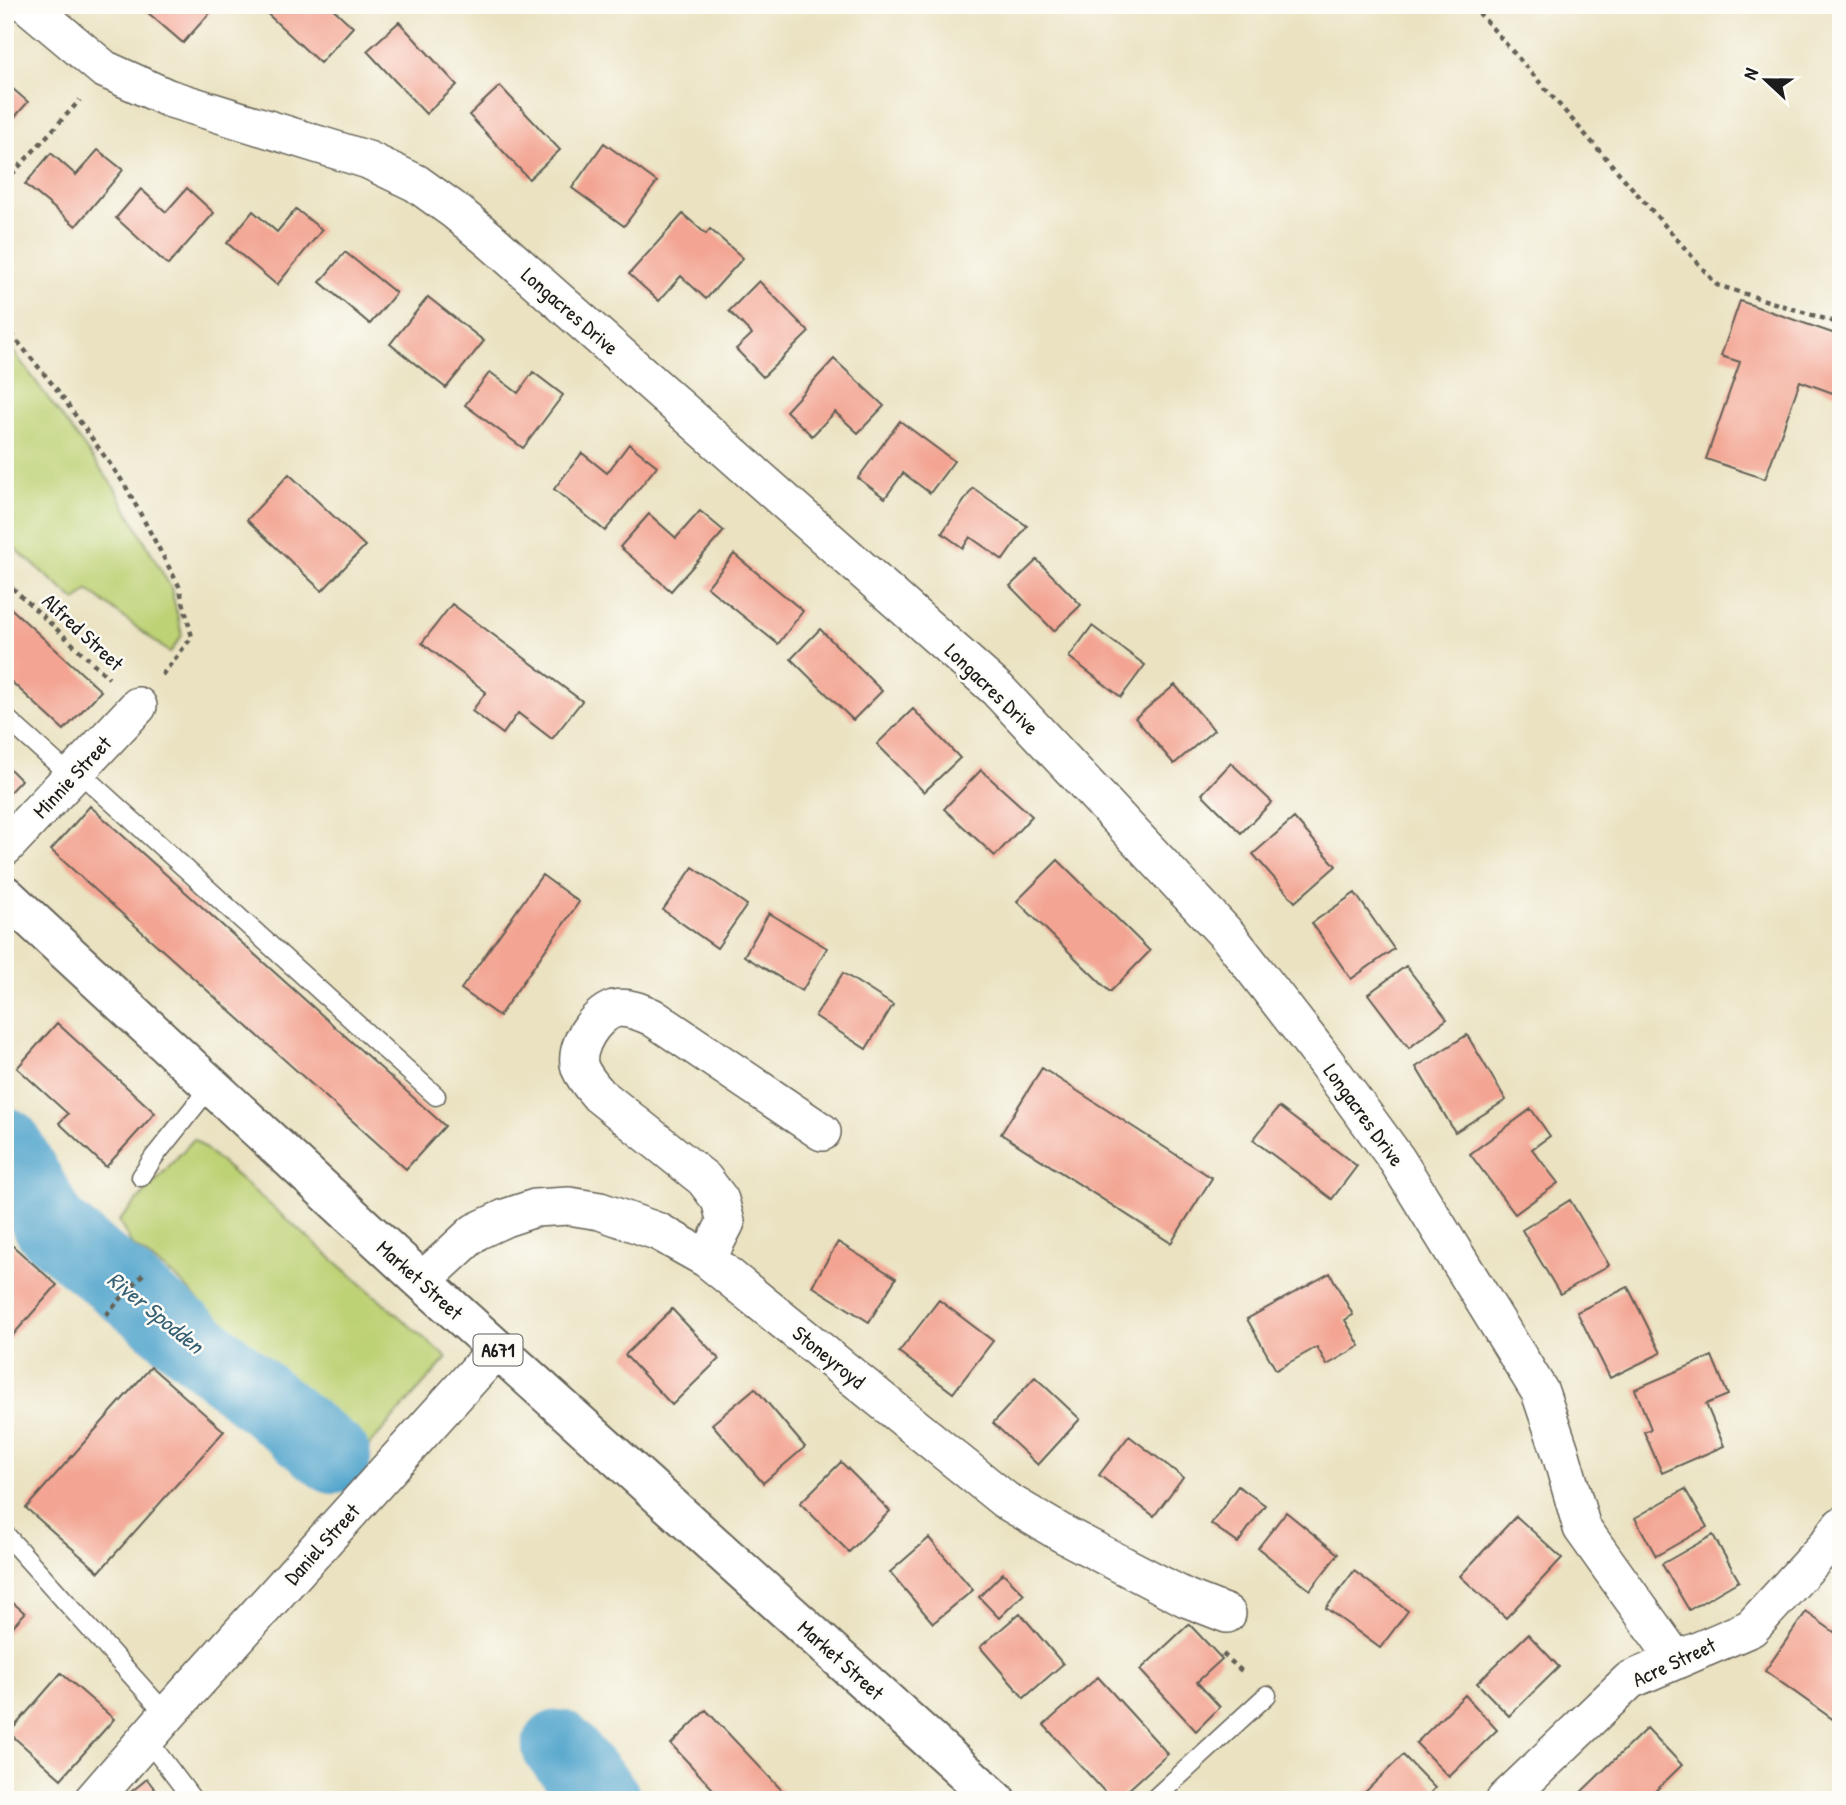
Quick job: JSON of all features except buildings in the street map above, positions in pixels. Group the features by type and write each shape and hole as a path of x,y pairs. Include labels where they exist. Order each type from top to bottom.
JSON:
{"main road":[{"name":"Market Street","path":"5,895 422,1281 996,1800"}],"street":[{"name":"Longacres Drive","path":"28,5 104,69 168,98 368,160 416,183 490,240 998,690 1229,937 1398,1160 1540,1392 1582,1528 1676,1660"},
{"name":"Minnie Street","path":"5,847 138,706"},
{"path":"707,1259 726,1222 720,1200 705,1179 599,1095 579,1066 579,1051 586,1034 600,1018 615,1009 634,1010 652,1017 822,1132"},
{"name":"Stoneyroyd","path":"422,1281 475,1232 535,1208 569,1206 600,1211 659,1231 707,1259 1005,1500 1063,1534 1174,1592 1227,1614"},
{"name":"Daniel Street","path":"93,1800 497,1349"},
{"name":"Acre Street","path":"1505,1800 1630,1680 1751,1628 1841,1526"}],"lane":[{"path":"5,717 75,774 436,1096"},
{"path":"141,1177 210,1087"},
{"path":"5,1534 157,1726 193,1800"},
{"path":"1153,1800 1266,1695"}],"path":[{"path":"1472,5 1717,285 1841,324"},
{"path":"5,181 84,95 104,69"},
{"path":"5,326 58,391 125,485 179,586 192,638 138,706"},
{"name":"Alfred Street","path":"5,581 138,706"},
{"path":"106,1315 146,1271"}],"green space":[{"path":"5,340 116,490 171,588 182,635 170,653 88,590 76,601 5,540"},
{"path":"194,1139 447,1358 354,1462 179,1280 131,1244 119,1221"}],"waterway":[{"name":"River Spodden","path":"5,1144 52,1228 334,1457"},
{"name":"River Spodden","path":"559,1747 604,1800"}]}
